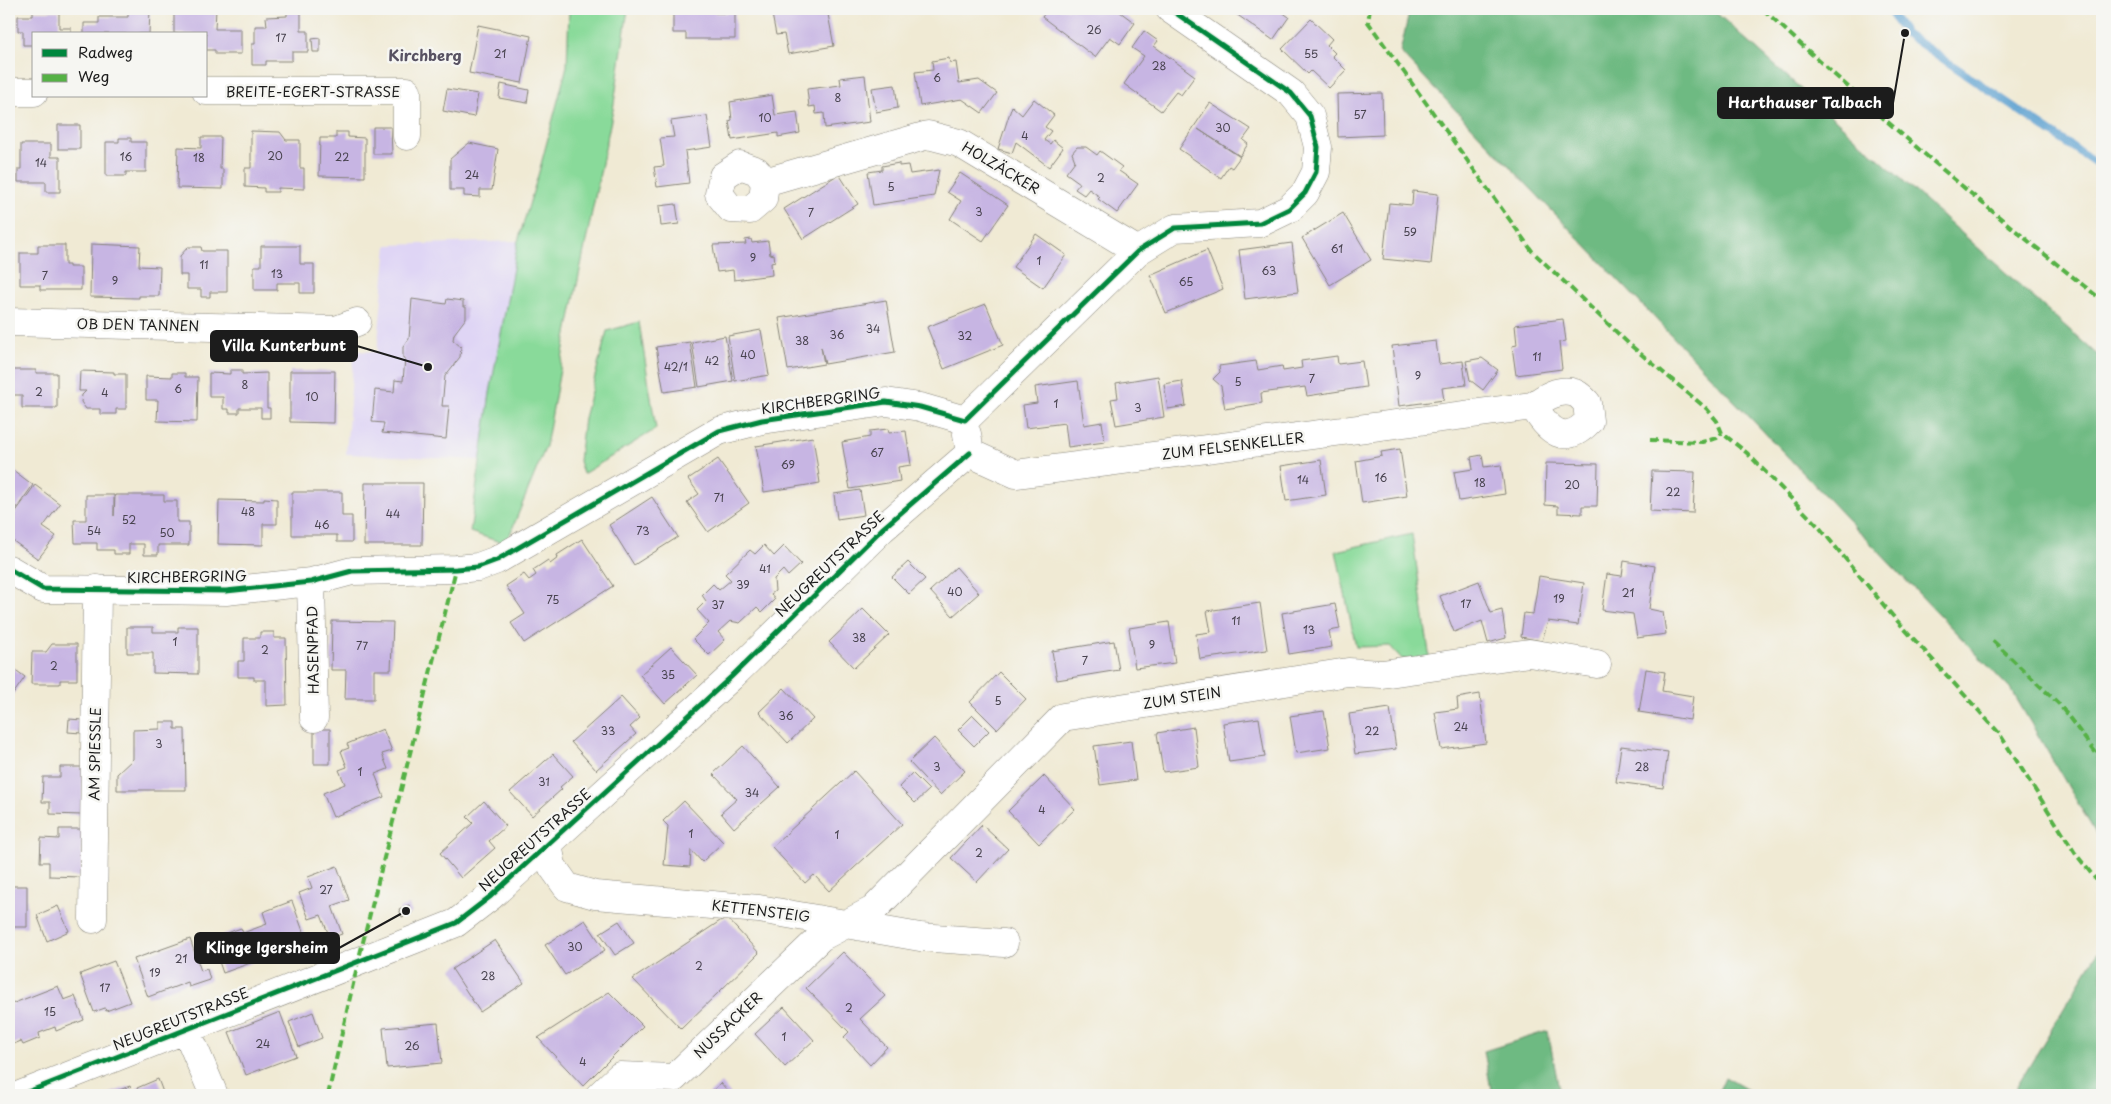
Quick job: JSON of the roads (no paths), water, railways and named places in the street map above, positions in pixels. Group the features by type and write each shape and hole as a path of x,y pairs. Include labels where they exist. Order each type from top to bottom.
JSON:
{"street":[{"path":"970,452 965,420 1138,251 1175,228 1260,222 1289,209 1305,193 1316,172 1318,147 1310,116 1291,93 1170,9"},
{"name":"BREITE-EGERT-STRASSE","path":"208,91 407,91 407,136"},
{"path":"9,92 32,92"},
{"name":"HOLZÄCKER","path":"765,182 928,135 959,143 1138,251"},
{"name":"OB DEN TANNEN","path":"9,322 336,330 357,322"},
{"name":"KIRCHBERGRING","path":"10,572 43,589 226,591 312,582 352,571 456,570 478,567 498,560 719,431 762,420 886,402 920,407 965,420"},
{"name":"ZUM FELSENKELLER","path":"970,452 1016,474 1533,406"},
{"name":"NEUGREUTSTRASSE","path":"20,1095 456,923 491,896 548,844 730,677 882,529 970,452"},
{"name":"HASENPFAD","path":"312,582 314,718"},
{"name":"AM SPIESSLE","path":"93,920 97,589"},
{"name":"ZUM STEIN","path":"848,923 873,910 1063,717 1348,672 1382,674 1529,653 1597,664"},
{"name":"KETTENSTEIG","path":"548,844 552,866 567,887 595,895 759,908 920,937 1004,943"},
{"name":"NUSSACKER","path":"600,1095 620,1076 674,1078 821,937 848,923"},
{"path":"186,1029 214,1095"}],"waterway":[{"path":"1888,9 1905,33 2102,167"}],"place":[{"name":"Harthauser Talbach","path":"1905,33"},
{"name":"Villa Kunterbunt","path":"428,367"},
{"name":"Klinge Igersheim","path":"406,911"}],"district":[{"name":"Kirchberg","path":"425,56"}]}
